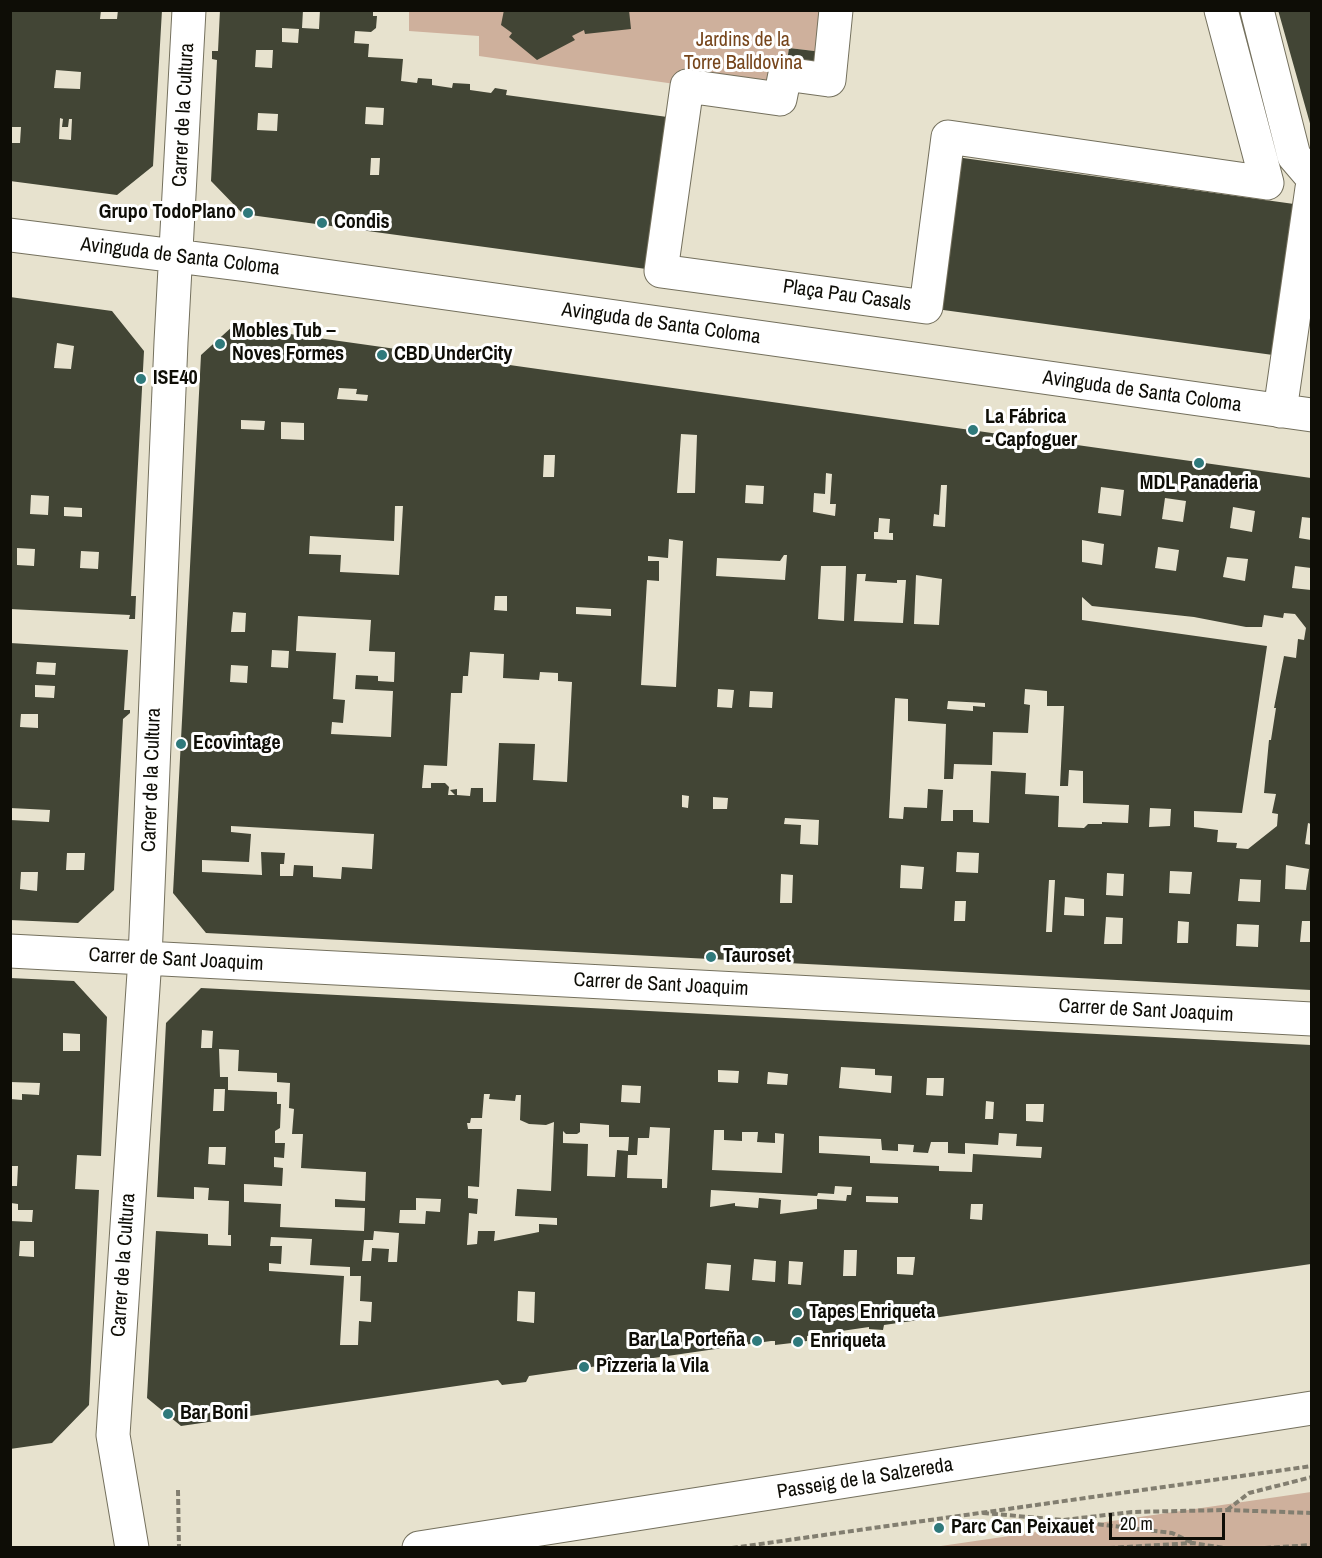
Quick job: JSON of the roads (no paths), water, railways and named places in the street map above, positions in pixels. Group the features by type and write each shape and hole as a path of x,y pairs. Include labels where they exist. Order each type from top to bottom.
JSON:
{"street":[{"name":"Carrer de la Cultura","path":"132,1548 113,1435 145,958 189,10"},
{"name":"Plaça Pau Casals","path":"836,10 829,80 785,74 780,99 687,86 661,271 926,307 948,137 1267,183 1221,10"},
{"path":"1257,10 1294,156 1311,177"},
{"path":"1280,411 1311,188"},
{"name":"Avinguda de Santa Coloma","path":"10,235 176,256 1311,415"},
{"name":"Carrer de Sant Joaquim","path":"10,951 1311,1020"},
{"name":"Passeig de la Salzereda","path":"419,1548 1311,1408"}],"place":[{"name":"Grupo TodoPlano","path":"248,213"},
{"name":"Condis","path":"322,223"},
{"name":"Mobles Tub – Noves Formes","path":"220,344"},
{"name":"CBD UnderCity","path":"382,355"},
{"name":"ISE40","path":"141,379"},
{"name":"La Fábrica - Capfoguer","path":"973,430"},
{"name":"MDL Panaderia","path":"1199,463"},
{"name":"Ecovintage","path":"181,744"},
{"name":"Tauroset","path":"711,957"},
{"name":"Tapes Enriqueta","path":"797,1313"},
{"name":"Bar La Porteña","path":"757,1341"},
{"name":"Enriqueta","path":"798,1342"},
{"name":"Pîzzeria la Vila","path":"584,1367"},
{"name":"Bar Boni","path":"168,1414"},
{"name":"Parc Can Peixauet","path":"939,1528"}],"park label":[{"name":"Jardins de la Torre Balldovina","path":"743,52"}]}
